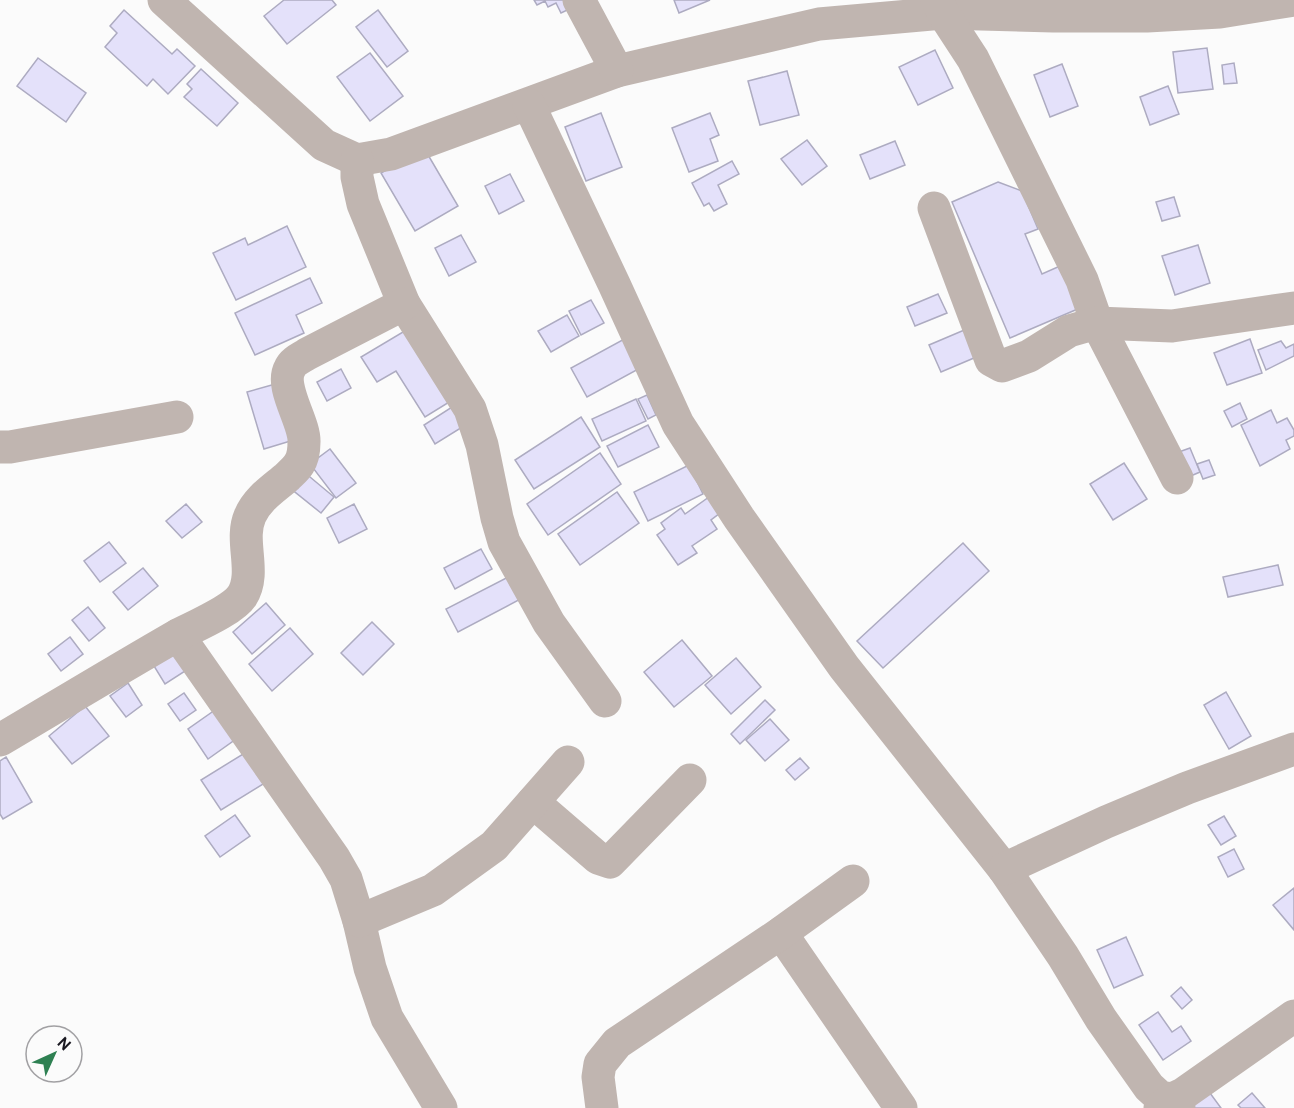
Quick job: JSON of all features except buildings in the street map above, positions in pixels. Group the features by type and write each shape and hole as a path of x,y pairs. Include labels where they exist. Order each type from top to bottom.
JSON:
{"street":[{"path":"164,0 324,146 357,160 391,154 617,71 819,24 940,7 1077,16 1148,16 1222,6 1294,0"},
{"path":"579,0 617,71"},
{"path":"940,7 973,60 1082,280 1097,323 1177,478"},
{"path":"529,105 678,424 739,518 844,667 1004,869 1063,956 1101,1019 1149,1088 1170,1105 1294,1016"},
{"path":"357,160 357,177 363,204 404,304 470,409 482,445 504,542 549,623 605,701"},
{"path":"934,208 990,360 1002,366 1029,356 1069,331 1097,323 1172,326 1294,308"},
{"path":"0,740 178,635 232,606 241,597 249,577 246,526 250,516 256,504 300,463 305,439 289,391 287,378 290,368 296,361 308,354 404,304"},
{"path":"0,447 177,417"},
{"path":"178,635 334,858 346,879 370,969 387,1018 441,1108"},
{"path":"1004,869 1187,788 1294,749"},
{"path":"359,921 432,890 494,846 568,762"},
{"path":"533,802 598,858 610,862 690,780"},
{"path":"603,1108 598,1077 600,1064 617,1043 781,933 853,881"},
{"path":"781,933 901,1108"}]}
